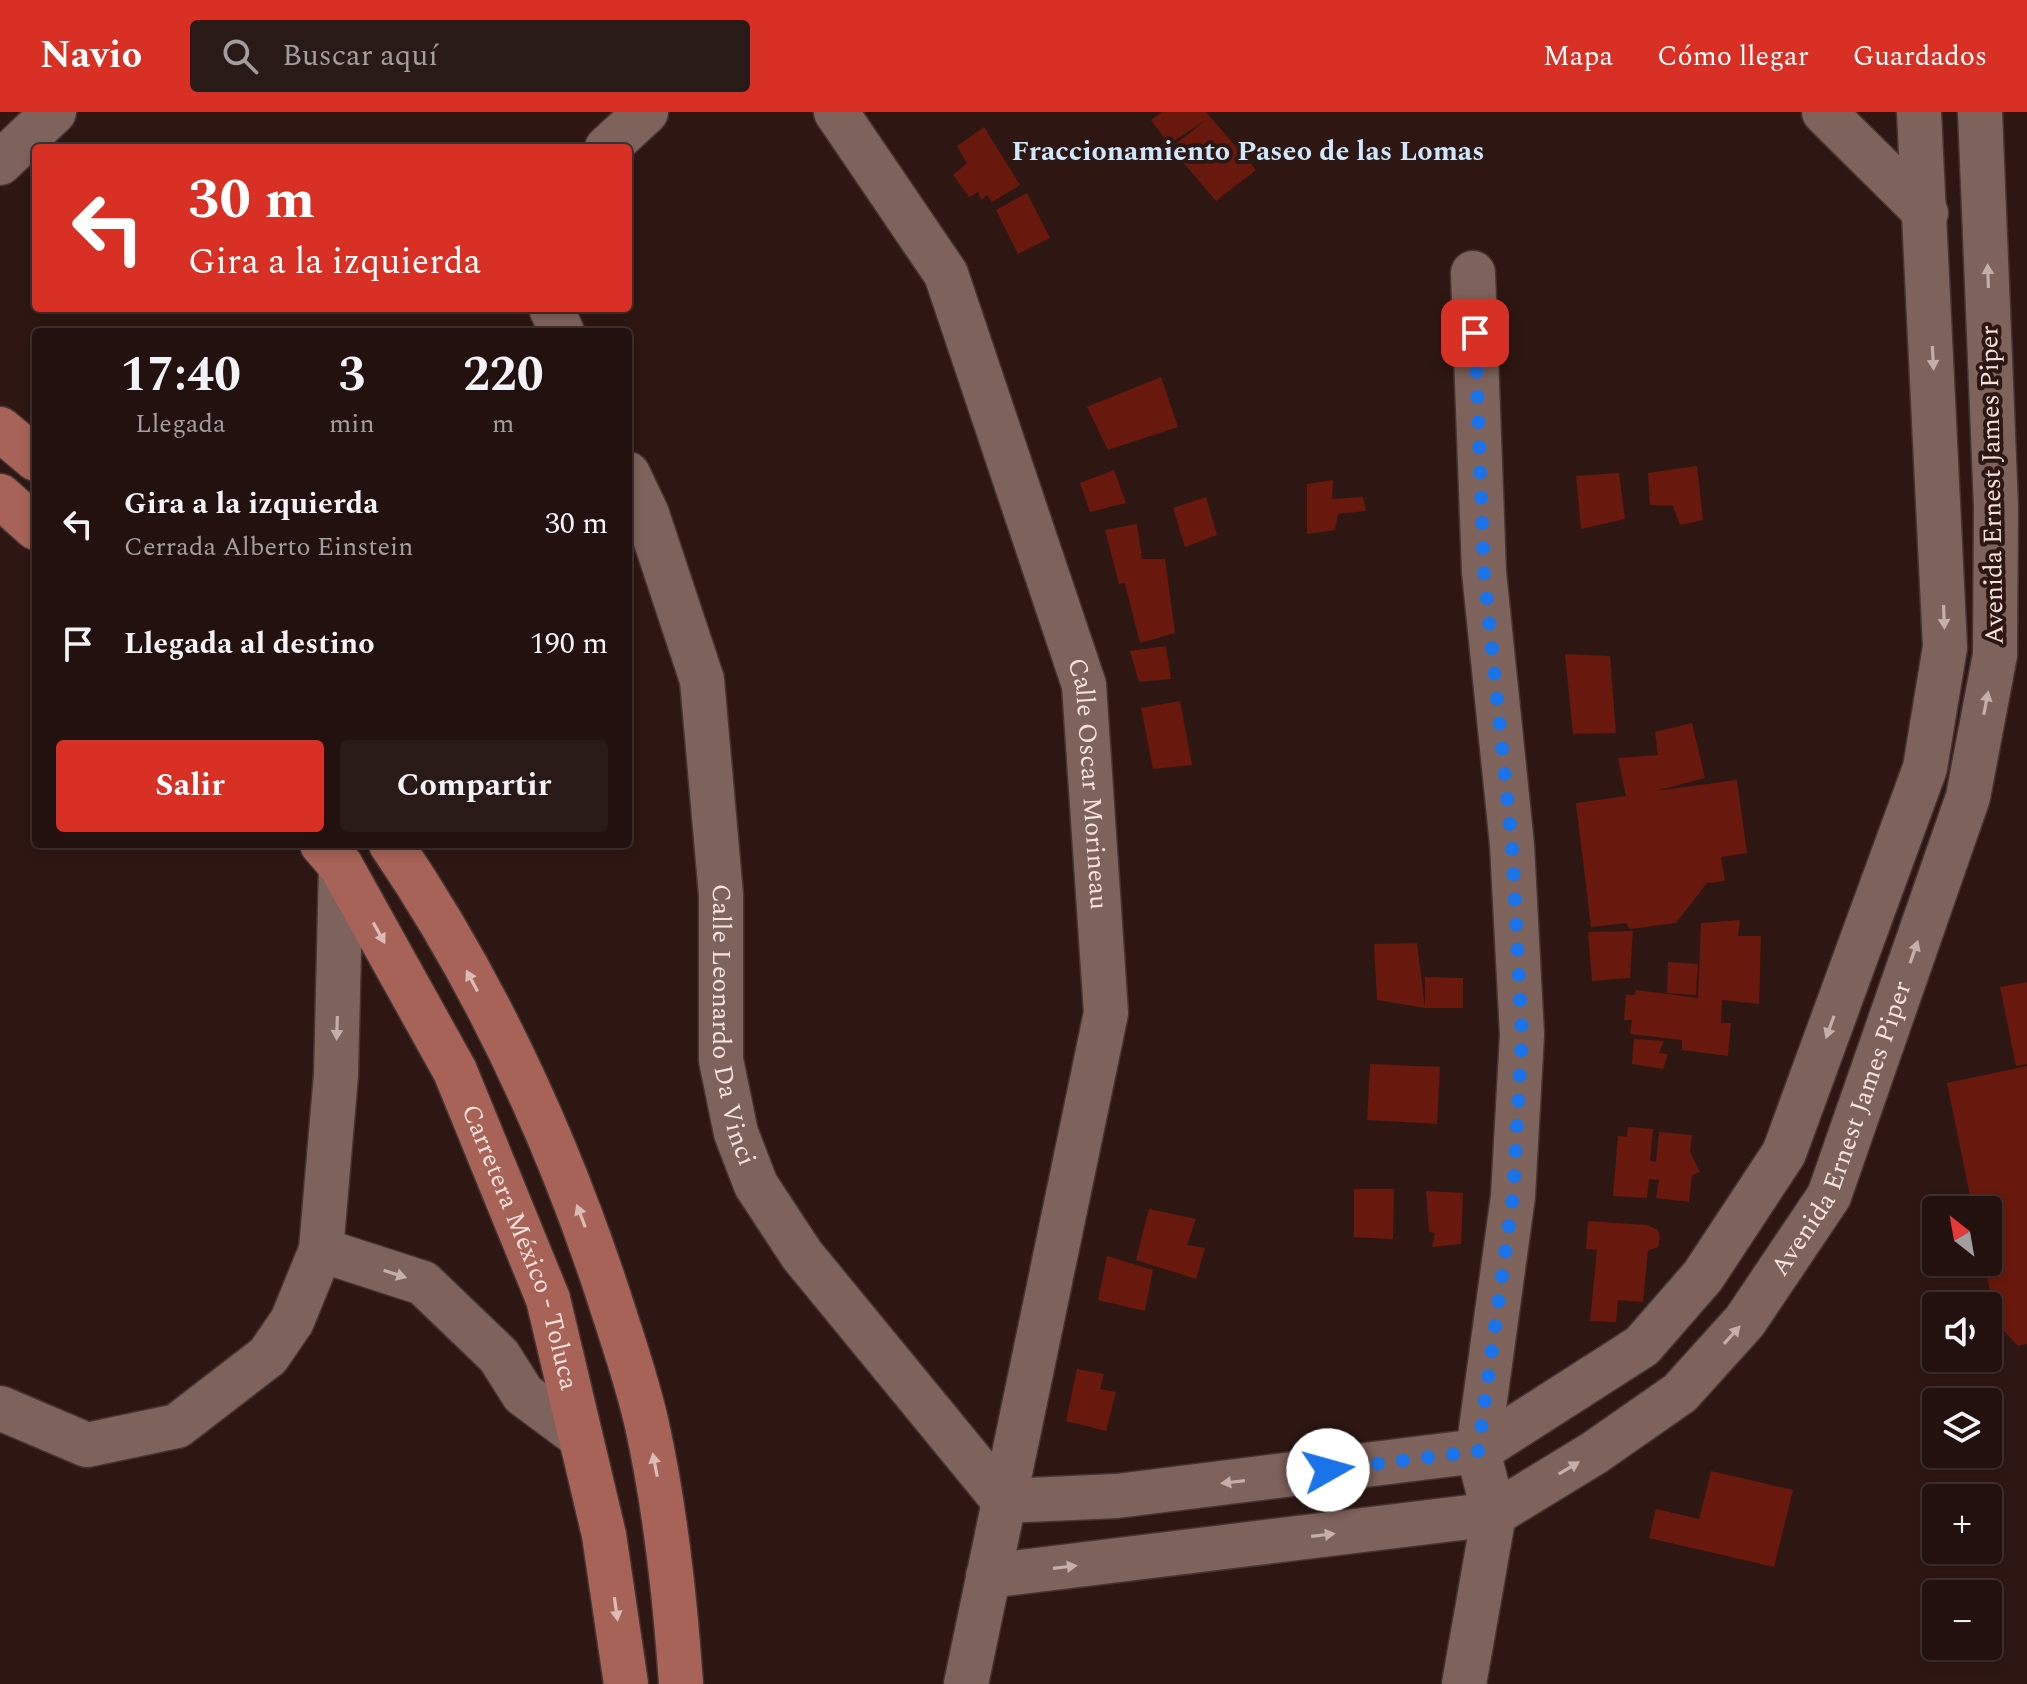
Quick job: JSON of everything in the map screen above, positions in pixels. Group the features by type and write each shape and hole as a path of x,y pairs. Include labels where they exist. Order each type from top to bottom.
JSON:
{"main road":[{"path":"0,429 32,456"},
{"path":"0,496 32,524"},
{"path":"394,848 430,902 509,1050 549,1133 588,1235 647,1424 669,1542 681,1684"},
{"name":"Carretera México - Toluca","path":"332,855 455,1071 548,1299 604,1535 626,1684"}],"street":[{"path":"0,163 54,112"},
{"path":"611,144 646,112"},
{"name":"Calle Oscar Morineau","path":"836,112 946,274 1084,685 1106,1013 966,1684"},
{"path":"1824,112 1926,213"},
{"name":"Avenida Ernest James Piper","path":"1004,1501 1117,1496 1478,1451 1642,1346 1703,1276 1784,1153 1925,768 1945,647 1919,112"},
{"name":"Avenida Ernest James Piper","path":"988,1576 1494,1514 1594,1453 1680,1393 1745,1321 1829,1196 1968,797 1995,655 1996,491 1980,112"},
{"path":"1464,1684 1494,1514 1478,1451 1513,1196 1522,1035 1512,845 1484,572 1473,273"},
{"name":"Calle Leonardo Da Vinci","path":"632,482 647,514 702,680 721,895 721,1060 736,1133 756,1185 802,1255 1004,1501"},
{"path":"0,1408 87,1445 177,1426 268,1356 292,1321 321,1250 336,1075 332,855"},
{"path":"321,1250 423,1283 499,1356 523,1394 578,1435"}],"building":[{"path":"1162,112 1206,112 1256,170 1216,201 1171,148 1206,120 1169,144 1151,120"},
{"path":"984,127 1020,185 992,202 987,195 981,200 978,192 969,197 953,175 967,163 957,146"},
{"path":"1027,193 1050,238 1018,254 996,210"},
{"path":"1161,377 1178,427 1108,450 1087,407"},
{"path":"1697,466 1703,520 1680,525 1673,506 1650,505 1648,473"},
{"path":"1114,470 1126,503 1090,512 1080,483"},
{"path":"1619,473 1625,519 1581,529 1576,476"},
{"path":"1333,480 1332,499 1363,497 1366,511 1338,514 1335,530 1307,534 1307,484"},
{"path":"1206,497 1217,535 1185,547 1173,508"},
{"path":"1137,524 1142,559 1165,559 1175,633 1140,643 1125,583 1119,584 1105,530"},
{"path":"1166,646 1171,679 1139,682 1130,651"},
{"path":"1565,654 1610,656 1616,733 1573,734"},
{"path":"1180,701 1192,765 1153,769 1141,708"},
{"path":"1692,723 1705,778 1655,791 1737,780 1747,853 1721,857 1725,881 1707,883 1676,923 1630,929 1626,923 1591,927 1576,803 1626,796 1618,758 1658,755 1655,732"},
{"path":"1740,920 1738,936 1761,936 1759,1004 1722,1000 1721,1023 1731,1023 1728,1056 1682,1050 1682,1040 1630,1034 1632,1020 1624,1020 1626,995 1635,995 1636,990 1698,998 1701,923"},
{"path":"1633,931 1630,978 1592,981 1588,932"},
{"path":"1417,943 1425,1008 1377,1000 1374,944"},
{"path":"1668,962 1698,964 1696,995 1667,993"},
{"path":"1425,977 1463,978 1463,1008 1425,1008"},
{"path":"2027,982 2027,1064 2016,1066 2000,987"},
{"path":"1634,1039 1664,1041 1659,1053 1668,1054 1663,1069 1632,1064"},
{"path":"1370,1064 1440,1067 1437,1124 1367,1120"},
{"path":"2027,1066 2027,1344 2018,1346 2002,1329 2002,1292 1990,1292 1987,1276 2002,1276 2002,1196 1970,1196 1947,1083"},
{"path":"1628,1127 1653,1129 1650,1161 1656,1162 1659,1132 1692,1135 1690,1152 1700,1172 1692,1175 1689,1202 1656,1198 1659,1180 1649,1179 1647,1198 1613,1196 1618,1136 1627,1137"},
{"path":"1354,1189 1394,1189 1393,1239 1354,1237"},
{"path":"1426,1191 1463,1193 1461,1244 1432,1247 1435,1233 1429,1232"},
{"path":"1149,1209 1196,1219 1187,1245 1205,1248 1196,1279 1136,1260"},
{"path":"1588,1221 1647,1225 1658,1230 1660,1237 1658,1247 1648,1251 1643,1302 1618,1300 1616,1322 1590,1321 1597,1250 1586,1249"},
{"path":"1107,1256 1153,1270 1145,1311 1098,1300"},
{"path":"1077,1369 1104,1374 1100,1389 1116,1392 1106,1431 1066,1421"},
{"path":"1711,1471 1793,1490 1774,1567 1649,1538 1656,1509 1699,1519"}],"district":[{"name":"Fraccionamiento Paseo de las Lomas","path":"1248,151"}],"route":[{"path":"1328,1470 1478,1451 1513,1196 1522,1035 1512,845 1484,572 1475,333"}]}
